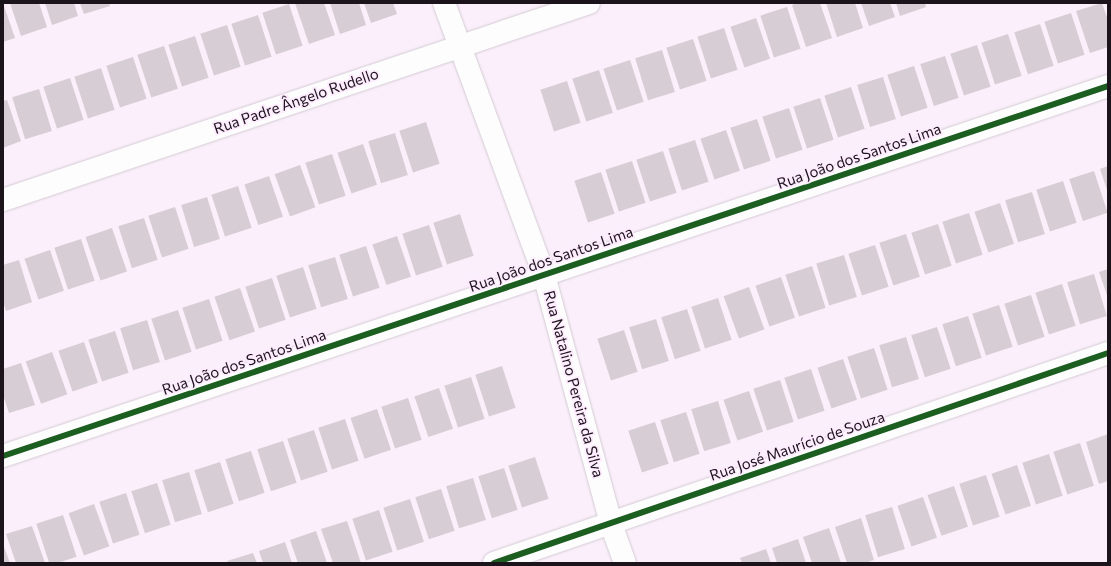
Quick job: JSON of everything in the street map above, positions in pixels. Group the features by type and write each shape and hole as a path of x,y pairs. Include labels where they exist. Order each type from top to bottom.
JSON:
{"street":[{"name":"Rua Natalino Pereira da Silva","path":"444,3 458,47 544,275 612,524 625,563"},
{"name":"Rua Padre Ângelo Rudello","path":"3,200 589,3"},
{"name":"Rua João dos Santos Lima","path":"3,456 1108,86"},
{"name":"Rua José Maurício de Souza","path":"494,563 1108,354"}],"building":[{"path":"3,3 15,38 3,42"},
{"path":"10,3 39,3 47,27 21,36"},
{"path":"45,3 74,3 78,16 52,25"},
{"path":"80,3 109,3 110,6 84,14"},
{"path":"295,3 324,3 335,35 309,44"},
{"path":"330,3 359,3 366,25 340,34"},
{"path":"364,3 393,3 397,14 371,23"},
{"path":"798,3 820,3 832,38 806,47 792,5"},
{"path":"826,3 855,3 863,28 837,37"},
{"path":"861,3 890,3 895,17 869,26"},
{"path":"896,3 925,3 926,7 900,16"},
{"path":"1102,3 1108,20 1108,47 1090,53 1076,11"},
{"path":"289,4 303,46 276,54 262,13"},
{"path":"787,7 801,49 774,57 760,16"},
{"path":"1071,13 1085,55 1058,63 1044,22"},
{"path":"258,15 272,57 245,65 231,24"},
{"path":"756,18 770,59 744,67 730,27"},
{"path":"1040,24 1054,66 1028,74 1014,32"},
{"path":"227,25 241,67 214,75 200,34"},
{"path":"724,28 738,70 711,78 697,37"},
{"path":"1008,34 1022,76 995,84 981,43"},
{"path":"195,36 209,78 182,86 168,45"},
{"path":"693,39 707,81 680,89 666,48"},
{"path":"977,45 991,87 964,95 950,54"},
{"path":"164,46 178,89 151,97 137,55"},
{"path":"662,50 675,92 648,100 635,58"},
{"path":"945,56 959,98 934,106 920,64"},
{"path":"133,57 147,99 120,107 106,66"},
{"path":"630,60 644,102 617,110 603,69"},
{"path":"914,66 928,108 901,116 887,75"},
{"path":"101,68 115,110 88,118 74,77"},
{"path":"599,70 613,113 586,121 572,79"},
{"path":"883,77 896,119 870,127 857,85"},
{"path":"70,78 84,120 57,128 43,87"},
{"path":"567,81 581,123 554,131 540,90"},
{"path":"851,87 865,129 838,137 824,96"},
{"path":"39,89 52,131 25,139 12,97"},
{"path":"820,98 834,140 807,148 793,107"},
{"path":"7,100 21,141 3,148 3,101"},
{"path":"789,108 803,150 776,158 762,117"},
{"path":"757,119 771,161 744,169 730,128"},
{"path":"426,122 440,164 413,172 399,131"},
{"path":"726,130 740,171 714,179 700,139"},
{"path":"395,133 408,175 381,183 368,141"},
{"path":"695,140 709,182 682,190 668,149"},
{"path":"363,144 377,185 351,193 337,153"},
{"path":"663,151 677,193 650,201 636,160"},
{"path":"332,154 346,196 319,204 305,163"},
{"path":"632,161 646,203 619,211 605,170"},
{"path":"300,165 315,207 290,217 275,174"},
{"path":"1108,166 1108,193 1100,169"},
{"path":"1094,171 1108,213 1083,221 1069,179"},
{"path":"601,172 615,214 588,222 574,181"},
{"path":"269,176 283,217 258,225 244,184"},
{"path":"1063,181 1077,223 1050,231 1036,190"},
{"path":"238,186 252,228 225,236 211,195"},
{"path":"1032,192 1045,234 1018,242 1005,200"},
{"path":"207,197 220,239 194,247 181,205"},
{"path":"1000,203 1014,244 988,252 974,212"},
{"path":"175,207 189,249 162,257 148,216"},
{"path":"969,213 983,255 956,263 942,222"},
{"path":"460,214 474,256 447,264 433,223"},
{"path":"144,218 158,260 132,268 118,226"},
{"path":"938,224 952,266 925,274 911,233"},
{"path":"429,225 443,267 416,275 402,234"},
{"path":"112,228 127,271 101,281 86,237"},
{"path":"906,234 920,277 893,285 879,243"},
{"path":"397,236 411,277 386,285 372,244"},
{"path":"81,239 95,281 68,289 54,248"},
{"path":"875,245 889,287 862,295 848,254"},
{"path":"366,246 380,288 353,296 339,255"},
{"path":"50,250 64,291 38,299 24,259"},
{"path":"844,255 857,297 829,306 816,263"},
{"path":"335,257 348,299 321,307 308,265"},
{"path":"19,260 32,302 6,311 3,301 3,265"},
{"path":"812,266 826,308 799,316 785,275"},
{"path":"303,267 317,309 290,317 276,276"},
{"path":"1108,269 1108,298 1099,272"},
{"path":"1094,274 1107,316 1080,324 1067,282"},
{"path":"781,277 795,318 769,326 755,286"},
{"path":"272,278 286,320 259,328 245,287"},
{"path":"1062,284 1076,326 1049,334 1035,293"},
{"path":"749,287 764,329 739,339 724,296"},
{"path":"240,288 255,331 229,340 214,297"},
{"path":"1031,295 1045,337 1018,345 1004,304"},
{"path":"718,298 732,340 705,348 691,307"},
{"path":"209,299 223,341 196,349 182,308"},
{"path":"999,305 1013,347 986,355 972,314"},
{"path":"687,309 701,351 675,359 661,317"},
{"path":"178,310 192,352 165,360 151,319"},
{"path":"968,316 982,358 956,366 942,324"},
{"path":"656,319 669,361 642,369 629,327"},
{"path":"147,320 160,362 133,370 120,328"},
{"path":"937,327 951,369 925,377 911,335"},
{"path":"624,330 638,372 611,380 597,339"},
{"path":"115,331 129,373 102,381 88,340"},
{"path":"906,337 919,379 892,387 879,345"},
{"path":"84,342 98,383 72,391 58,351"},
{"path":"874,348 888,390 861,398 847,357"},
{"path":"52,352 67,394 41,404 26,362"},
{"path":"843,359 857,400 831,408 817,368"},
{"path":"21,363 35,405 9,413 3,395 3,369"},
{"path":"502,366 516,408 489,416 475,375"},
{"path":"811,369 825,411 798,419 784,378"},
{"path":"471,377 485,419 458,427 444,386"},
{"path":"780,380 794,422 767,430 753,389"},
{"path":"439,388 453,429 428,437 414,396"},
{"path":"749,391 763,432 737,440 723,400"},
{"path":"408,398 422,440 395,448 381,407"},
{"path":"718,401 731,443 704,451 691,409"},
{"path":"377,409 391,450 365,459 351,418"},
{"path":"686,412 700,454 674,462 660,420"},
{"path":"345,419 359,461 332,469 318,428"},
{"path":"655,422 669,464 642,472 628,431"},
{"path":"314,430 328,472 301,480 287,439"},
{"path":"1108,434 1108,481 1099,484 1086,442"},
{"path":"283,441 297,483 271,491 257,449"},
{"path":"1080,443 1094,486 1067,494 1053,452"},
{"path":"251,451 265,493 239,501 225,459"},
{"path":"1049,454 1063,496 1036,504 1022,463"},
{"path":"535,457 549,499 522,507 508,466"},
{"path":"220,462 234,504 208,512 194,470"},
{"path":"1017,465 1031,506 1005,514 991,474"},
{"path":"504,468 518,510 492,518 478,476"},
{"path":"189,472 202,514 175,522 162,480"},
{"path":"986,475 1000,517 973,525 959,484"},
{"path":"473,478 486,520 459,528 446,486"},
{"path":"157,483 171,525 145,533 131,491"},
{"path":"954,486 968,527 942,536 928,495"},
{"path":"441,489 455,531 429,539 415,497"},
{"path":"126,493 140,535 113,543 99,502"},
{"path":"923,497 937,538 911,546 897,506"},
{"path":"410,499 424,542 397,550 383,508"},
{"path":"94,504 109,546 84,556 69,513"},
{"path":"892,507 905,549 878,557 865,515"},
{"path":"379,510 393,552 366,560 352,519"},
{"path":"63,515 77,557 58,563 49,563 36,524"},
{"path":"861,518 874,560 865,563 847,563 835,527"},
{"path":"347,521 361,563 333,563 321,529"},
{"path":"32,526 45,563 16,563 6,534"},
{"path":"829,528 841,563 812,563 803,537"},
{"path":"316,531 327,563 298,563 290,540"},
{"path":"798,539 806,563 777,563 772,548"},
{"path":"285,542 292,563 263,563 259,551"},
{"path":"3,544 10,563 3,563"},
{"path":"766,549 771,563 742,563 740,558"},
{"path":"253,553 257,563 228,563 227,561"}],"cycle path":[{"path":"3,456 1108,86"},
{"path":"494,563 1108,353"}]}
